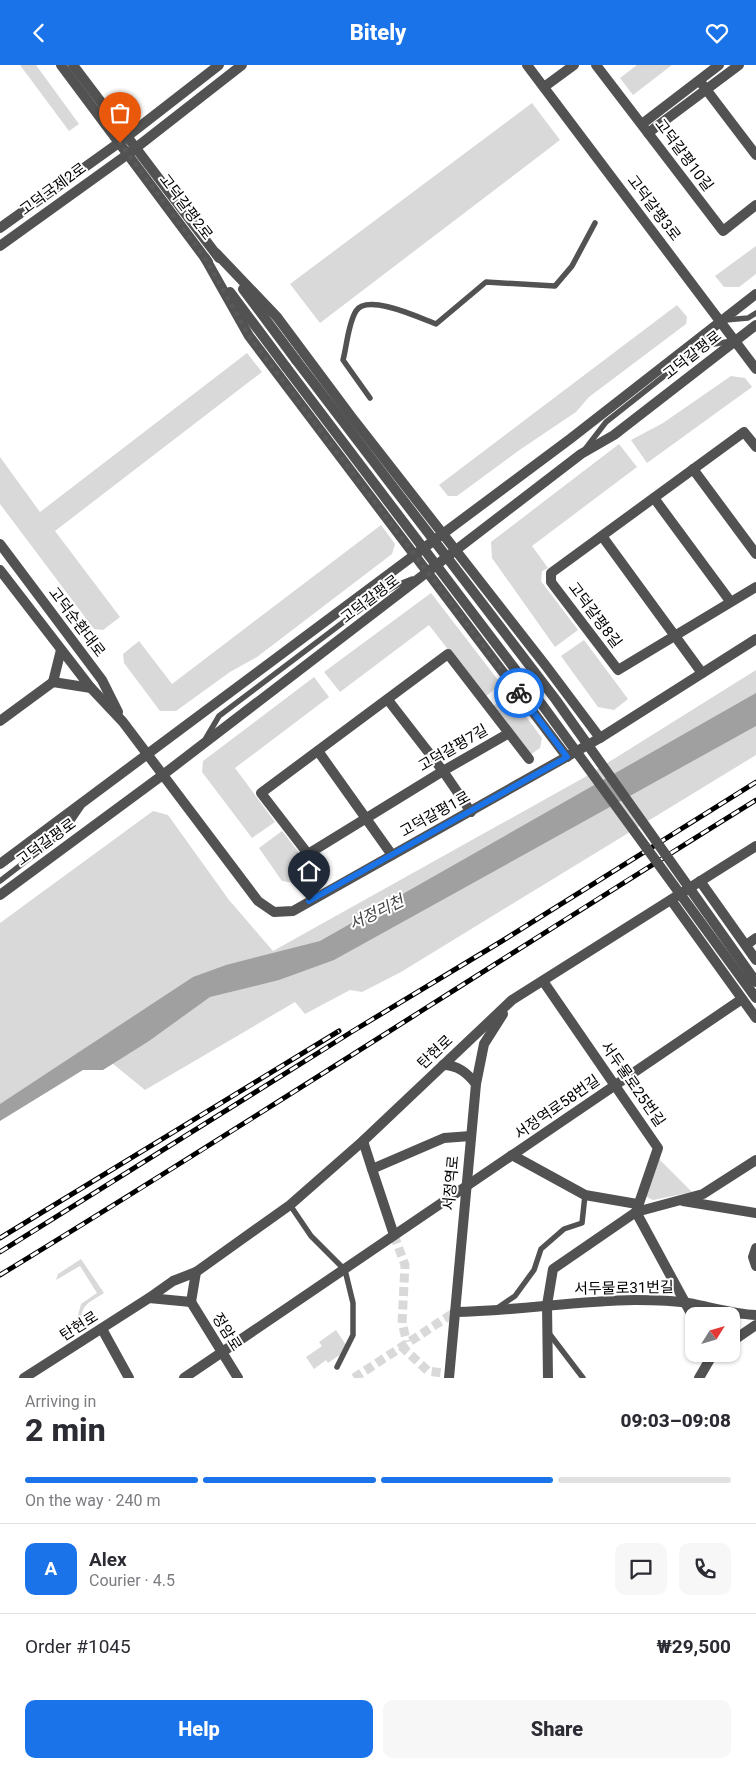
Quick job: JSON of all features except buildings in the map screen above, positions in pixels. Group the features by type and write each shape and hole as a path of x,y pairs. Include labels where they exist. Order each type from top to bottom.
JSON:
{"street":[{"name":"고덕갈평2로","path":"61,65 216,253 556,700 756,982"},
{"name":"고덕갈평2로","path":"73,65 123,140"},
{"name":"고덕국제2로","path":"0,228 123,140 219,65"},
{"name":"고덕국제2로","path":"0,246 132,151 242,65"},
{"name":"고덕갈평3로","path":"527,65 756,369"},
{"path":"544,87 574,65"},
{"name":"고덕갈평10길","path":"596,65 723,231 756,205"},
{"path":"642,124 719,65"},
{"path":"648,133 739,65"},
{"path":"699,80 756,155"},
{"name":"고덕갈평2로","path":"132,151 205,258 543,706 756,999"},
{"path":"216,253 277,317 350,415 600,738"},
{"path":"205,258 249,336 567,757"},
{"name":"고덕갈평로","path":"0,865 570,439 756,294"},
{"name":"고덕갈평로","path":"0,895 164,775 457,551 581,453 614,435 756,325"},
{"name":"고덕갈평8길","path":"756,447 744,432 551,573 551,582 618,671 730,601 756,587"},
{"path":"693,469 756,554"},
{"path":"654,498 730,601"},
{"path":"602,535 702,673"},
{"name":"고덕순환대로","path":"0,544 102,680 123,722"},
{"name":"고덕순환대로","path":"0,571 91,689 123,722 164,775"},
{"name":"고덕갈평1로","path":"164,775 258,901 274,912 293,911 600,738 756,639"},
{"path":"0,721 53,683 62,651"},
{"name":"고덕갈평7길","path":"448,654 509,733 308,854 261,793 388,700 448,654"},
{"path":"516,688 546,666"},
{"path":"53,683 91,689"},
{"path":"388,700 443,771 471,812"},
{"path":"509,733 529,759"},
{"path":"318,751 367,817 392,855"},
{"name":"탄현로","path":"24,1378 150,1298 164,1287 181,1277 196,1272 290,1205 362,1141 512,1000 756,846"},
{"path":"700,881 756,960"},
{"path":"671,900 756,1018"},
{"path":"746,945 756,938"},
{"name":"서두물로25번길","path":"543,981 658,1148 636,1208"},
{"name":"서정역로58번길","path":"184,1378 742,999"},
{"name":"서정역로","path":"449,1378 476,1084 484,1044 512,1000"},
{"path":"443,1065 456,1067 466,1073 476,1084"},
{"path":"372,1169 444,1138 471,1137"},
{"path":"362,1141 394,1235"},
{"name":"서정역로58번길","path":"512,1155 585,1195 636,1208"},
{"path":"548,1378 547,1305 553,1269 636,1208 680,1201 703,1194 756,1160"},
{"path":"680,1201 756,1213"},
{"path":"636,1208 688,1307"},
{"path":"756,1248 753,1257 756,1266"},
{"path":"150,1298 190,1302 196,1272"},
{"path":"164,1287 171,1301"},
{"name":"서두물로31번길","path":"455,1312 636,1300 686,1302 740,1314 756,1315"},
{"name":"정암로","path":"190,1302 238,1378"},
{"path":"740,1336 756,1325"},
{"path":"102,1329 129,1378"},
{"path":"700,1378 707,1363"}],"lane":[{"path":"370,398 343,360 355,312 361,305 370,303 400,310 436,324 486,281 555,286 572,267 594,223"},
{"path":"719,321 748,318 756,313"},
{"path":"581,453 606,422 702,347 735,340"},
{"path":"0,881 65,831 86,800"},
{"path":"492,1311 515,1296 534,1270 541,1249 564,1229 582,1223 585,1195"},
{"path":"290,1205 311,1236 345,1269 353,1303 353,1335 337,1367"},
{"path":"547,1331 583,1378"}],"shaded area":[{"path":"20,65 36,65 79,124 69,131"},
{"path":"637,65 672,65 633,95 620,78"},
{"path":"532,103 560,140 320,323 290,284"},
{"path":"756,246 756,274 739,287 724,287 715,276"},
{"path":"677,305 687,317 686,324 589,397 576,412 518,451 457,496 448,496 439,485"},
{"path":"247,353 262,372 55,531 120,617 103,630 94,629 0,504 0,457 40,512"},
{"path":"731,376 745,378 752,387 647,463 631,440 663,423"},
{"path":"619,444 637,467 532,546 548,568 542,571 541,581 578,630 555,647 492,558 491,542"},
{"path":"381,525 395,544 392,554 257,657 230,672 176,711 160,711 124,663 123,654 139,641 172,684"},
{"path":"431,593 501,684 485,697 429,625 340,692 324,672"},
{"path":"584,640 628,699 614,710 598,707 561,656"},
{"path":"756,670 756,755 401,972 362,992 350,990 305,1014 295,1002 145,1090 96,1050 0,1116 0,923 153,811 168,815 229,900 273,951 585,777"},
{"path":"314,677 329,697 235,768 275,822 252,838 202,772 203,761"},
{"path":"509,694 542,738 540,748 530,755 492,707"},
{"path":"282,831 318,877 306,885 282,881 259,848"},
{"path":"658,1158 692,1192 653,1200 643,1195"},
{"path":"81,1259 104,1293 86,1305 82,1313 83,1324 80,1327 77,1319 81,1304 97,1293 80,1266 56,1280 58,1274"},
{"path":"336,1330 346,1345 344,1352 328,1363 326,1360 314,1369 306,1357 322,1346 319,1342"}],"water":[{"name":"서정리천","path":"756,693 756,726 334,960 279,980 210,997 149,1041 103,1070 83,1070 0,1121 0,1104 193,977 226,965 320,941"}],"tunnel":[{"path":"394,1235 405,1265 402,1323 407,1342"},
{"path":"354,1378 455,1312"},
{"path":"401,1346 428,1371 449,1374"}],"railway":[{"path":"0,1252 756,782"},
{"path":"0,1275 756,800"},
{"path":"0,1238 339,1031"}],"way so far":[{"path":"120,143 205,258 249,336 427,574 519,693"}],"route":[{"path":"309,901 567,757 519,693"}]}
